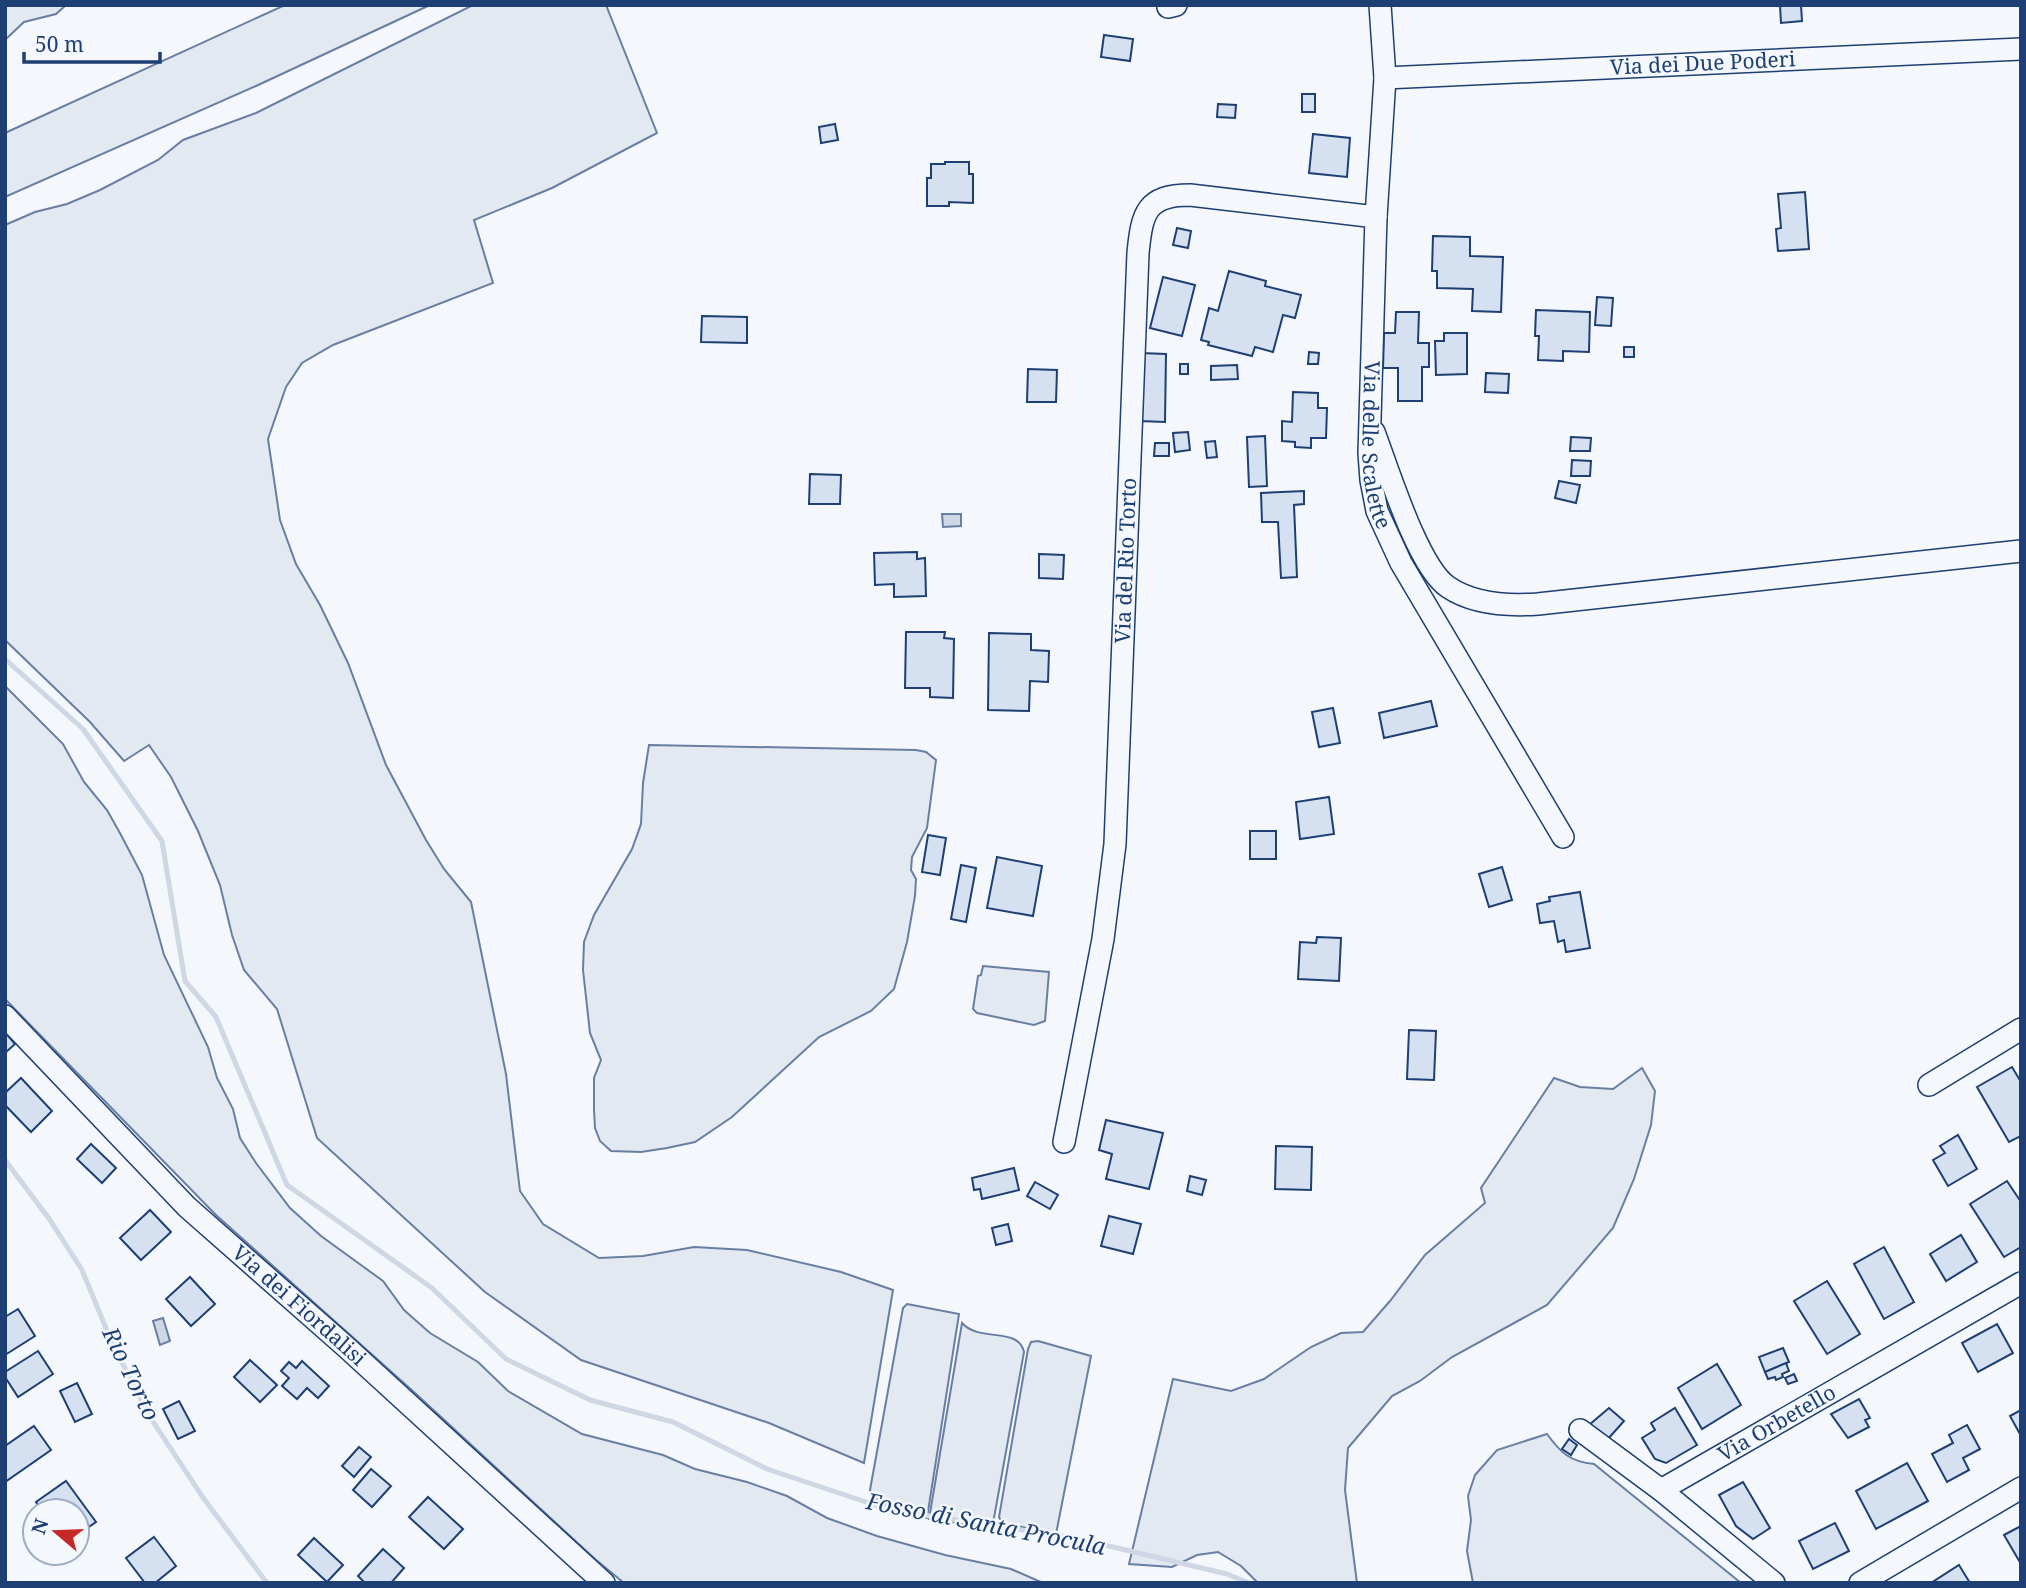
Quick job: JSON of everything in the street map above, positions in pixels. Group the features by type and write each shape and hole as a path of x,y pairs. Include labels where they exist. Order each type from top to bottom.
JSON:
{"street":[{"name":"Via delle Scalette","path":"1380,5 1385,78 1368,417 1372,490 1381,523 1392,548 1563,837"},
{"name":"Via dei Due Poderi","path":"1385,78 2021,50"},
{"name":"Via del Rio Torto","path":"1064,1142 1103,939 1115,844 1138,253 1144,218 1158,201 1180,195 1376,217"},
{"path":"1368,417 1419,547 1432,570 1452,590 1490,602 1538,604 2021,551"},
{"name":"Via dei Fiordalisi","path":"5,1016 187,1207 345,1346 604,1583"},
{"path":"1928,1085 2021,1029"},
{"name":"Via Orbetello","path":"1661,1490 2021,1283"},
{"path":"1580,1430 1661,1490 1774,1583"},
{"path":"1860,1583 2021,1488"}],"shaded area":[{"path":"5,5 66,5 56,14 24,22 5,40"},
{"path":"285,5 430,5 256,86 5,197 5,133"},
{"path":"473,5 606,5 657,133 552,188 474,220 493,283 333,345 302,363 286,387 268,439 280,520 296,564 320,605 348,663 386,765 426,840 444,869 471,902 506,1074 520,1191 543,1224 599,1258 643,1256 694,1247 747,1250 841,1272 893,1290 864,1463 769,1423 581,1360 485,1292 317,1138 277,1009 244,970 220,885 198,831 171,777 149,745 124,761 90,722 5,640 5,225 100,190 158,160 183,140 256,113"},
{"path":"942,514 961,514 961,526 943,527"},
{"path":"5,686 63,744 84,782 107,810 121,835 142,875 164,955 208,1047 217,1078 233,1109 240,1138 256,1163 290,1208 321,1236 383,1281 404,1310 430,1333 478,1362 508,1391 582,1434 663,1455 695,1469 747,1482 787,1496 827,1518 877,1536 945,1555 1011,1569 1043,1583 624,1583 595,1559 216,1215 5,999"},
{"path":"649,745 916,750 926,752 936,760 927,828 912,857 911,870 916,879 915,896 907,942 894,989 871,1011 819,1037 732,1117 695,1142 641,1152 611,1151 600,1141 595,1128 594,1078 601,1060 590,1033 583,970 584,942 594,915 632,849 641,824 643,783"},
{"path":"983,966 1049,972 1045,1021 1034,1025 977,1013 973,1009 978,976 981,975"},
{"path":"1642,1068 1655,1091 1651,1125 1634,1179 1613,1228 1547,1305 1452,1357 1420,1381 1392,1396 1348,1448 1345,1490 1357,1583 1258,1583 1241,1566 1218,1552 1197,1555 1172,1567 1129,1564 1173,1379 1231,1391 1264,1379 1311,1347 1341,1333 1363,1332 1425,1255 1485,1203 1481,1188 1554,1078 1580,1087 1613,1089"},
{"path":"907,1304 959,1314 927,1518 887,1505 870,1490 903,1308"},
{"path":"163,1318 170,1341 160,1345 153,1321"},
{"path":"962,1323 978,1332 1014,1339 1024,1352 994,1518 982,1526 929,1519"},
{"path":"1038,1341 1091,1356 1056,1534 1002,1523 999,1517 1028,1349 1031,1342"},
{"path":"1547,1434 1566,1455 1594,1464 1741,1583 1473,1583 1467,1551 1471,1520 1468,1496 1475,1475 1497,1450"}],"building":[{"path":"1780,5 1801,5 1802,21 1781,23"},
{"path":"1104,35 1133,39 1130,61 1101,57"},
{"path":"1302,94 1315,94 1315,112 1302,112"},
{"path":"1218,104 1236,105 1235,118 1217,117"},
{"path":"835,124 838,140 821,143 819,127"},
{"path":"1313,134 1350,138 1347,177 1309,173"},
{"path":"969,162 969,174 973,174 973,203 949,202 949,206 927,206 927,178 931,178 931,164"},
{"path":"1805,192 1809,249 1778,251 1776,229 1781,228 1778,194"},
{"path":"1177,228 1191,231 1188,248 1173,245"},
{"path":"1433,236 1470,237 1470,256 1503,257 1501,312 1472,311 1473,289 1437,288 1437,271 1432,271"},
{"path":"1229,271 1266,281 1265,286 1301,295 1295,318 1283,315 1273,352 1255,347 1252,356 1208,345 1209,342 1201,340 1209,308 1218,311"},
{"path":"1163,277 1195,285 1182,336 1150,328"},
{"path":"1597,297 1613,298 1611,326 1595,325"},
{"path":"1536,310 1590,312 1589,352 1563,351 1563,361 1538,360"},
{"path":"1396,312 1419,312 1418,343 1429,343 1429,367 1422,367 1422,401 1398,401 1398,368 1383,368 1384,333 1395,333"},
{"path":"702,316 747,317 747,343 701,342"},
{"path":"1444,333 1467,333 1467,374 1436,375 1435,341 1444,341"},
{"path":"1624,347 1634,347 1634,357 1624,357"},
{"path":"1309,352 1319,353 1318,364 1308,364"},
{"path":"1140,353 1166,354 1165,422 1139,421"},
{"path":"1180,364 1188,364 1188,374 1180,374"},
{"path":"1237,365 1238,379 1211,380 1211,366"},
{"path":"1028,369 1057,370 1056,402 1027,402"},
{"path":"1486,373 1509,374 1508,393 1485,392"},
{"path":"1293,392 1318,393 1318,408 1327,408 1326,438 1311,438 1311,448 1295,447 1295,442 1282,441 1282,421 1292,422"},
{"path":"1188,432 1190,450 1175,452 1173,433"},
{"path":"1265,436 1267,486 1249,487 1247,437"},
{"path":"1571,437 1591,438 1590,451 1570,451"},
{"path":"1215,441 1217,457 1207,458 1205,442"},
{"path":"1155,443 1169,443 1169,456 1154,456"},
{"path":"1572,460 1591,461 1590,476 1571,476"},
{"path":"810,474 841,475 840,504 809,504"},
{"path":"1559,481 1580,485 1576,503 1555,498"},
{"path":"1304,491 1304,504 1294,505 1297,577 1281,578 1278,522 1262,522 1261,493"},
{"path":"917,552 917,559 925,558 926,596 894,597 894,584 875,585 874,553"},
{"path":"1039,554 1064,555 1063,579 1039,578"},
{"path":"906,632 945,632 944,638 954,639 953,698 930,697 930,688 905,688"},
{"path":"989,633 1031,634 1031,650 1049,651 1048,682 1030,681 1029,711 988,710"},
{"path":"1431,701 1437,726 1384,738 1379,713"},
{"path":"1333,708 1340,743 1319,747 1312,712"},
{"path":"1329,797 1334,834 1300,839 1296,802"},
{"path":"1250,831 1276,831 1276,859 1250,859"},
{"path":"928,835 946,838 940,875 922,872"},
{"path":"997,857 1042,866 1033,916 987,908"},
{"path":"961,865 976,868 966,922 951,919"},
{"path":"1502,867 1512,900 1489,907 1479,874"},
{"path":"1580,892 1590,948 1566,952 1564,940 1558,942 1554,921 1540,923 1537,904 1550,901 1549,897"},
{"path":"1317,937 1341,938 1339,981 1298,979 1300,942 1316,943"},
{"path":"1409,1030 1436,1031 1434,1080 1407,1079"},
{"path":"5,1032 15,1044 5,1053"},
{"path":"2012,1067 2021,1082 2021,1136 2009,1142 1977,1087"},
{"path":"21,1078 52,1111 31,1132 5,1105 5,1093"},
{"path":"1106,1120 1163,1133 1149,1189 1106,1179 1112,1154 1099,1150"},
{"path":"1958,1135 1977,1169 1948,1186 1933,1160 1945,1153 1940,1146"},
{"path":"91,1144 116,1168 102,1183 77,1159"},
{"path":"1276,1146 1312,1147 1311,1190 1275,1189"},
{"path":"1014,1168 1019,1190 982,1199 980,1189 974,1190 972,1178"},
{"path":"1190,1176 1206,1180 1202,1195 1187,1191"},
{"path":"2007,1181 2021,1202 2021,1247 2004,1257 1970,1204"},
{"path":"1035,1182 1058,1195 1050,1209 1027,1196"},
{"path":"150,1210 171,1232 141,1260 120,1238"},
{"path":"1109,1216 1141,1224 1133,1254 1101,1246"},
{"path":"1008,1224 1012,1241 996,1245 992,1228"},
{"path":"1961,1235 1977,1262 1946,1281 1930,1254"},
{"path":"1884,1247 1914,1302 1884,1319 1854,1264"},
{"path":"190,1277 215,1304 191,1326 166,1299"},
{"path":"1827,1281 1860,1334 1827,1354 1794,1301"},
{"path":"18,1309 35,1336 5,1355 5,1317"},
{"path":"1997,1324 2013,1353 1978,1372 1962,1343"},
{"path":"1783,1348 1789,1362 1765,1372 1759,1357"},
{"path":"38,1351 53,1374 18,1397 5,1377 5,1372"},
{"path":"250,1360 277,1385 260,1402 234,1377"},
{"path":"302,1361 329,1386 318,1398 307,1388 297,1399 282,1386 289,1378 281,1371 289,1362 296,1368"},
{"path":"1786,1363 1789,1371 1782,1374 1783,1377 1768,1379 1765,1372"},
{"path":"1717,1364 1741,1405 1702,1429 1678,1388"},
{"path":"1794,1374 1797,1381 1788,1384 1785,1378"},
{"path":"77,1383 92,1414 75,1422 60,1391"},
{"path":"1859,1399 1870,1418 1865,1420 1869,1427 1848,1438 1831,1414"},
{"path":"179,1401 195,1431 178,1439 163,1409"},
{"path":"1609,1408 1624,1421 1607,1440 1589,1425"},
{"path":"1675,1408 1697,1445 1666,1463 1655,1459 1642,1438 1655,1430 1651,1423"},
{"path":"2021,1410 2021,1436 2010,1416"},
{"path":"1967,1425 1980,1449 1963,1458 1969,1470 1947,1482 1932,1454 1953,1443 1949,1435"},
{"path":"34,1426 51,1450 5,1482 5,1446"},
{"path":"1569,1439 1577,1445 1571,1455 1562,1449"},
{"path":"359,1447 371,1457 354,1477 342,1466"},
{"path":"1907,1463 1928,1501 1876,1529 1856,1491"},
{"path":"371,1469 391,1486 372,1507 353,1490"},
{"path":"66,1481 78,1497 43,1497"},
{"path":"1743,1482 1770,1528 1753,1539 1736,1526 1719,1495"},
{"path":"428,1497 463,1529 444,1549 409,1517"},
{"path":"1835,1523 1849,1551 1813,1569 1799,1541"},
{"path":"2021,1526 2021,1564 2004,1535"},
{"path":"154,1537 176,1566 155,1583 145,1583 126,1558"},
{"path":"314,1538 343,1565 327,1582 298,1555"},
{"path":"383,1549 404,1568 391,1583 365,1583 358,1576"},
{"path":"1959,1565 1970,1583 1931,1583"}],"waterway":[{"name":"Fosso di Santa Procula","path":"5,659 83,729 162,841 185,981 216,1017 287,1185 432,1288 506,1359 590,1400 673,1422 767,1469 890,1510 1075,1538 1227,1574 1249,1583"},
{"name":"Rio Torto","path":"5,1160 50,1220 82,1270 113,1345 150,1417 204,1499 267,1583"}]}
